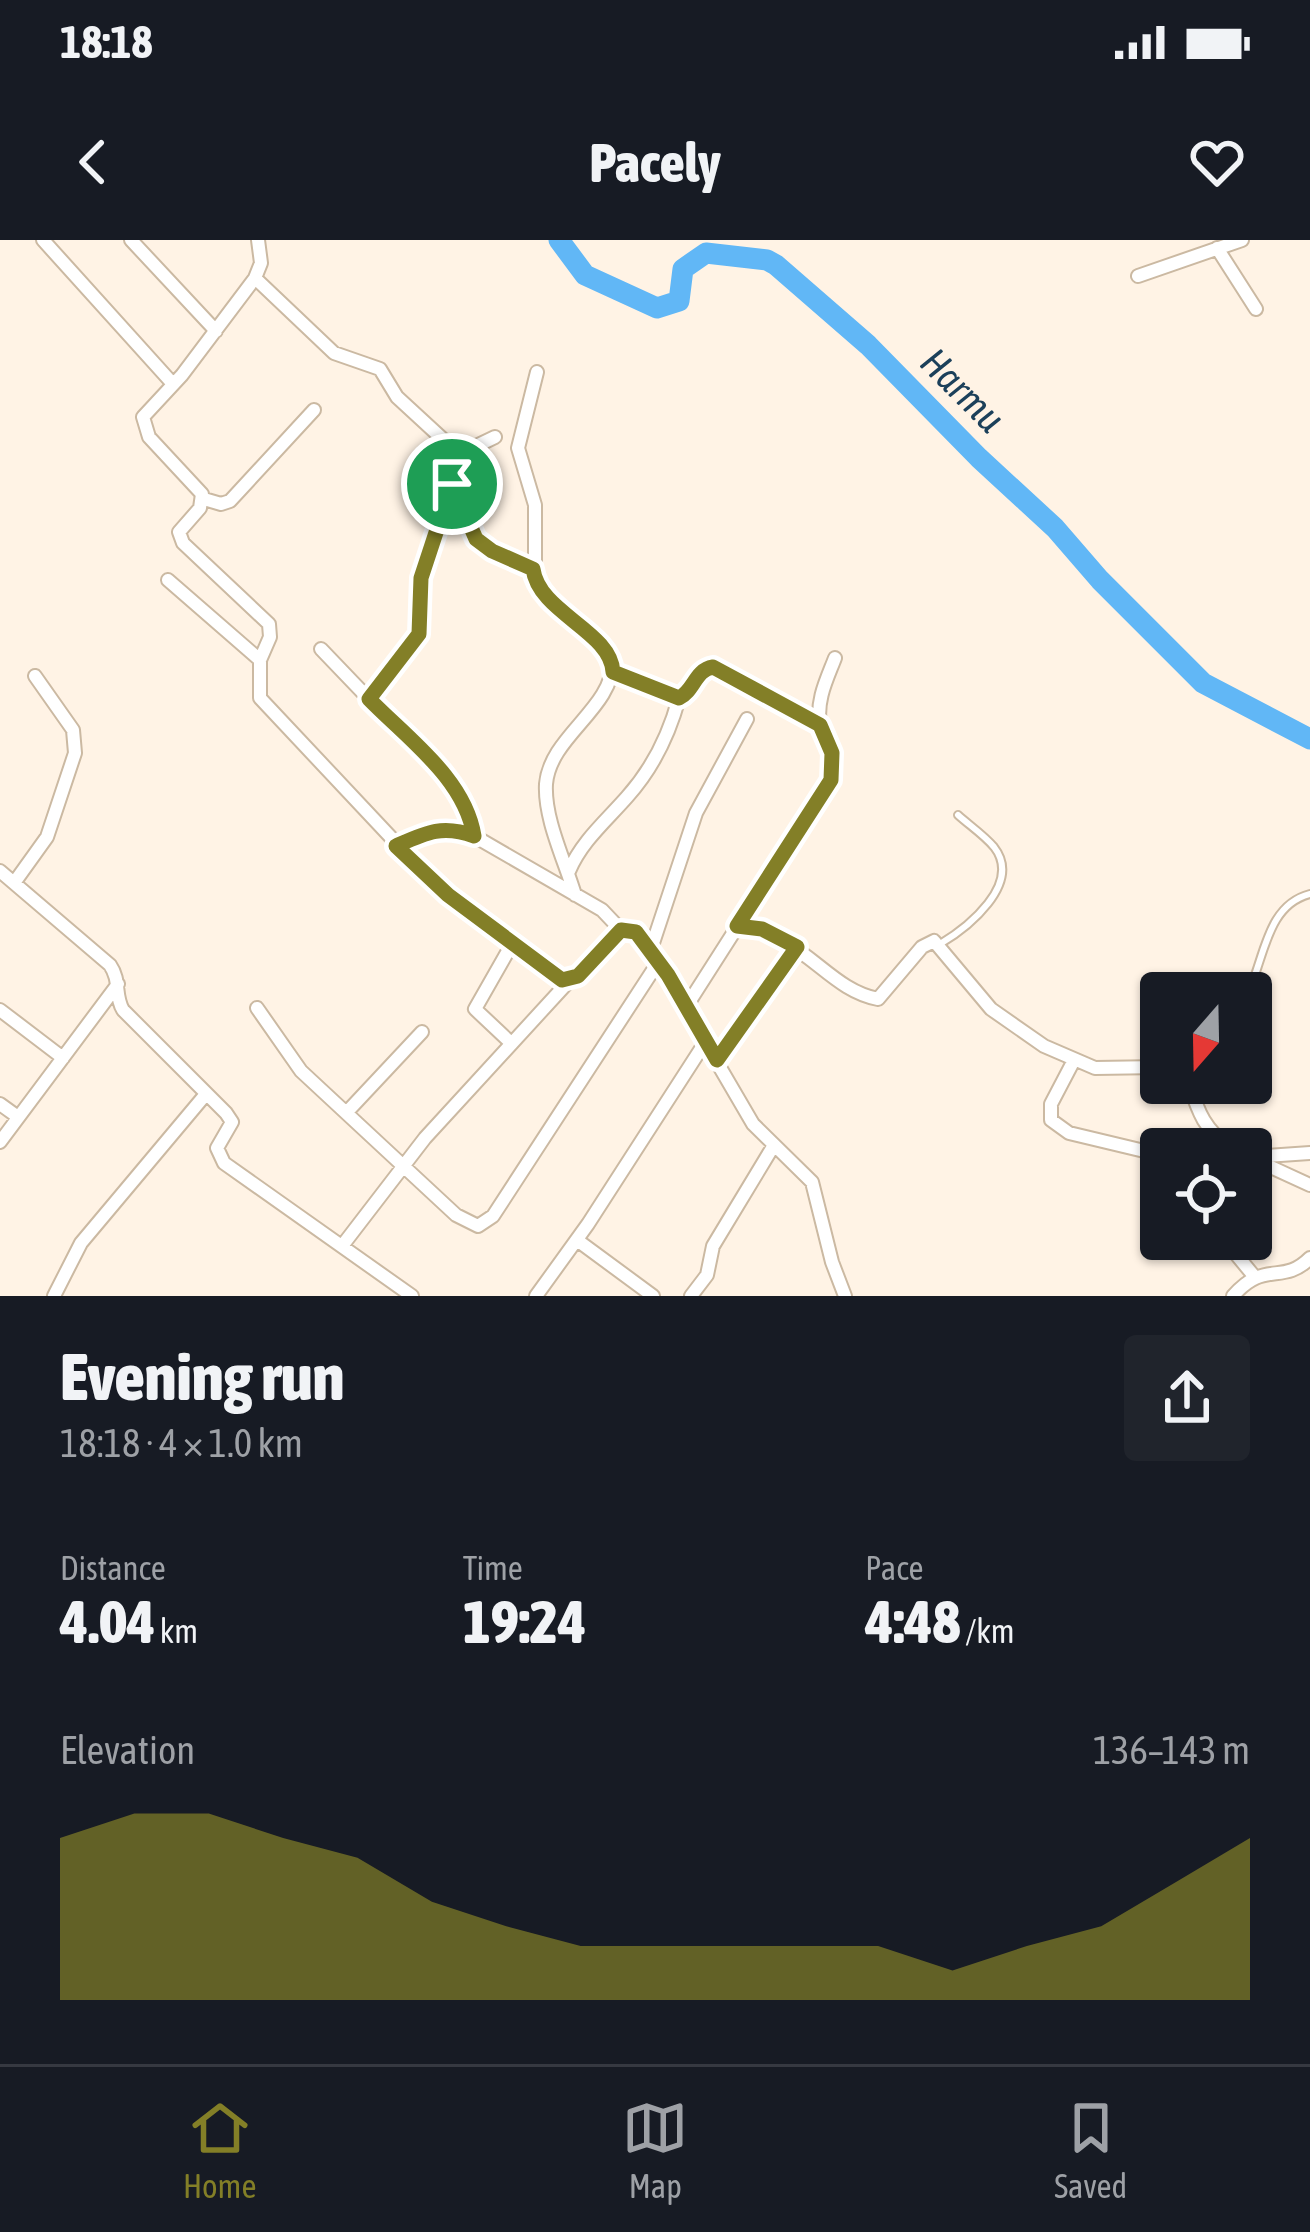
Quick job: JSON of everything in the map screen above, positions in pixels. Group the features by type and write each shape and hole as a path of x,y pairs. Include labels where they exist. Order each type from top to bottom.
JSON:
{"street":[{"path":"43,240 173,384"},
{"path":"131,240 216,331"},
{"path":"258,240 262,263 256,278 143,417 143,428 204,500 221,504 230,501 314,410"},
{"path":"1138,276 1242,240"},
{"path":"1217,248 1256,309"},
{"path":"256,278 334,353 380,369 398,397 448,444 464,450 494,437"},
{"path":"537,371 518,448 535,505 533,569 540,590 608,654 613,672 549,767 547,802 574,895"},
{"path":"369,699 419,634 421,578 464,450"},
{"path":"452,484 476,539 533,569"},
{"path":"204,500 183,524 180,537 269,624 271,637 260,660 259,690 265,706 396,846 512,944 553,975 570,980"},
{"path":"168,580 260,660"},
{"path":"320,649 460,794 474,836"},
{"path":"686,1007 831,780 832,753 820,725 822,692 836,658"},
{"path":"568,872 579,848 632,793 664,744 679,698 699,674 713,667 820,725"},
{"path":"613,672 679,698"},
{"path":"14,883 51,830 76,743 73,730 35,676"},
{"path":"257,1008 302,1071 456,1215 470,1224 486,1224 655,955 696,813 747,719"},
{"path":"396,846 435,829 456,829 609,915 621,930 636,932 655,955 753,1124 812,1182 845,1296"},
{"path":"0,871 110,965 120,982 118,1003 123,1010 232,1122 218,1148 224,1163 412,1296"},
{"path":"737,926 762,929 797,947 859,993 878,1000 922,947 928,942 940,944 991,1009 1016,1030 1073,1062 1113,1070 1140,1068"},
{"path":"342,1246 404,1163 621,930"},
{"path":"512,944 475,1009 512,1043"},
{"path":"717,1060 797,947"},
{"path":"0,1142 120,982"},
{"path":"0,1010 63,1058"},
{"path":"346,1112 422,1032"},
{"path":"536,1296 706,1041"},
{"path":"1073,1062 1051,1104 1051,1120 1069,1133 1140,1150"},
{"path":"53,1296 81,1243 206,1094"},
{"path":"0,1104 18,1117"},
{"path":"691,1296 707,1275 713,1246 774,1144"},
{"path":"1272,1156 1310,1153"},
{"path":"1272,1168 1310,1185"},
{"path":"577,1240 653,1296"},
{"path":"1233,1296 1253,1276 1294,1270 1310,1258"},
{"path":"1240,1260 1253,1276"},
{"path":"831,1296 837,1279"}],"lane":[{"path":"940,944 975,920 1001,877 995,848 958,815"},
{"path":"1256,972 1277,914 1292,899 1310,894"}],"waterway":[{"name":"Harmu","path":"559,240 585,275 657,308 679,301 683,269 706,253 776,265 868,345 1055,528 1203,683 1310,739"}],"route":[{"path":"452,484 476,539 533,569 540,590 608,654 613,672 679,698 699,674 713,667 820,725 832,753 831,780 737,926 762,929 797,947 717,1060 668,975 636,932 621,930 578,976 562,980 448,895 396,846 435,829 456,829 474,836 460,794 369,699 419,634 421,578 452,484"}]}
